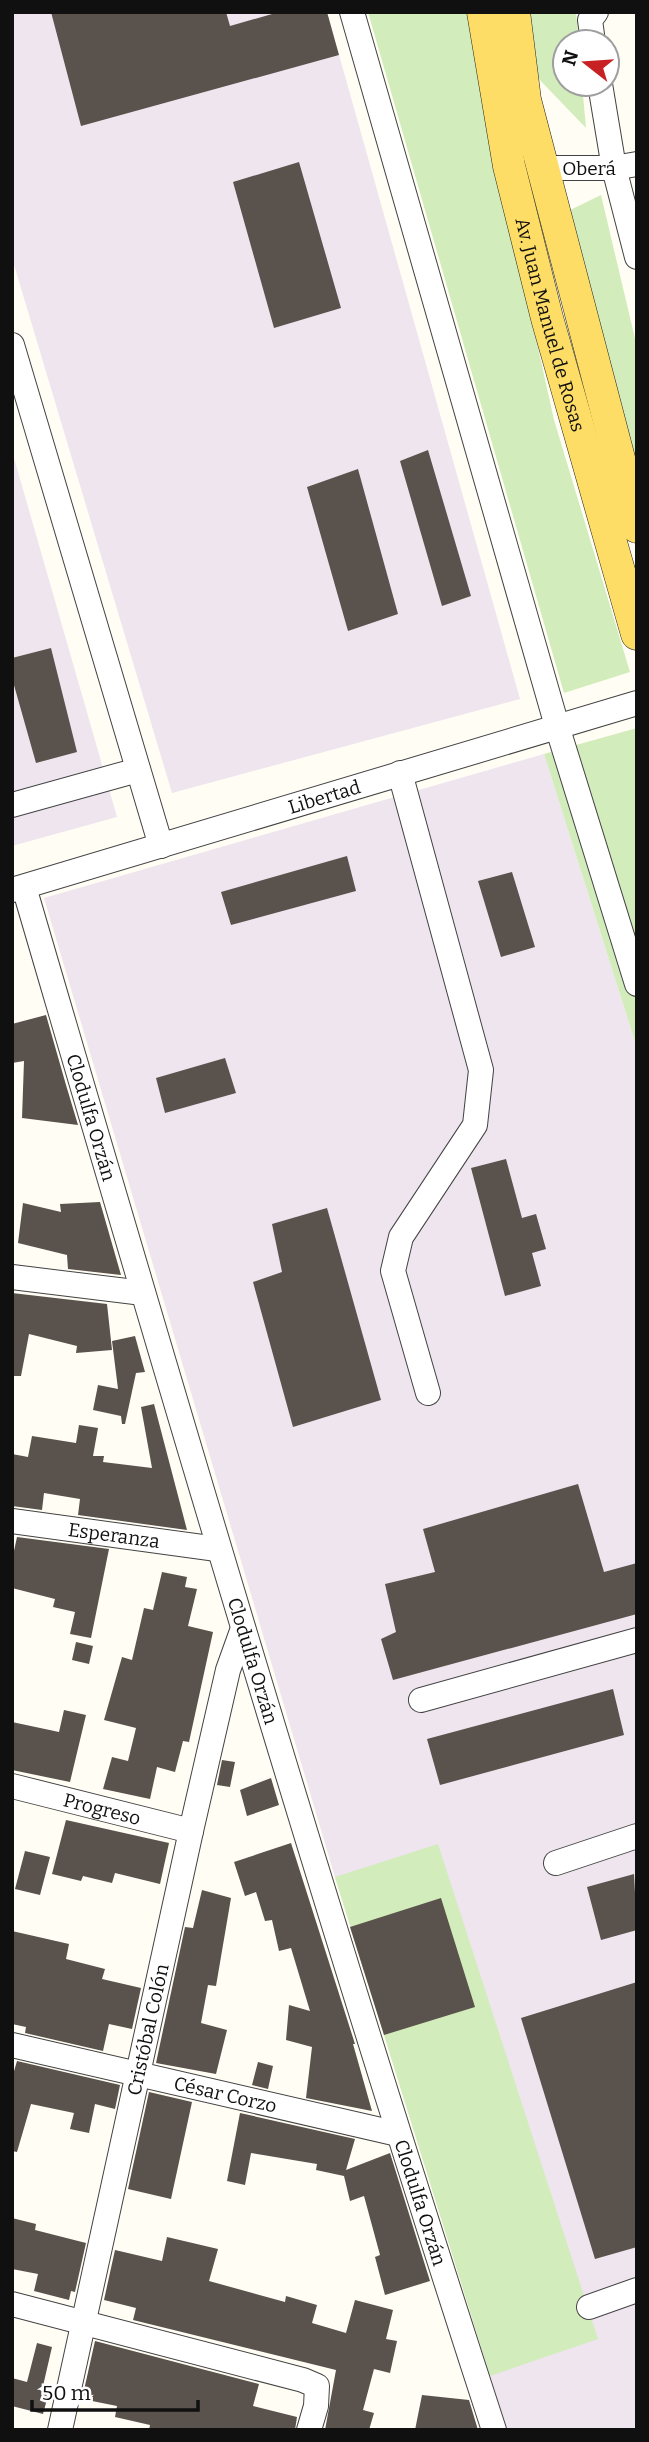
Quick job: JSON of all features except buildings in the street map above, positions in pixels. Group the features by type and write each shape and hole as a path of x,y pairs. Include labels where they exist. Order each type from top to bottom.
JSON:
{"main road":[{"name":"Av. Juan Manuel de Rosas","path":"482,12 509,166 534,268 637,634"},
{"name":"Av. Juan Manuel de Rosas","path":"514,12 525,100 637,527"}],"street":[{"path":"352,12 557,726 637,984"},
{"path":"604,98 626,166 637,257"},
{"name":"Oberá","path":"542,168 626,166"},
{"path":"12,345 161,846"},
{"name":"Libertad","path":"18,888 637,703"},
{"path":"12,806 138,770"},
{"path":"400,773 481,1070 475,1125 401,1237 393,1271 428,1392"},
{"name":"Clodulfa Orzán","path":"18,888 143,1293 242,1631 398,2134 494,2430"},
{"path":"12,1277 143,1293"},
{"name":"Esperanza","path":"12,1521 217,1549"},
{"name":"Cristóbal Colón","path":"60,2430 191,1830 228,1670 242,1631"},
{"path":"421,1700 637,1640"},
{"name":"Progreso","path":"12,1786 191,1830"},
{"path":"556,1863 637,1836"},
{"name":"César Corzo","path":"12,2045 398,2134"},
{"path":"589,2307 637,2290"},
{"path":"12,2304 303,2379 317,2386 316,2406 309,2430"}],"shaded area":[{"path":"12,12 327,12 520,699 172,793 12,258"},
{"path":"12,451 117,817 12,846"},
{"path":"544,754 637,1048 637,2430 507,2430 335,1877 44,898"}],"green space":[{"path":"368,12 469,12 478,76 554,420 630,672 564,693"},
{"path":"530,12 576,12 578,28 551,28 551,92 536,76"},
{"path":"557,98 583,98 586,128"},
{"path":"601,195 637,347 637,491 564,213"},
{"path":"637,728 637,1048 544,754"},
{"path":"438,1844 598,2339 490,2376 335,1877"}]}
